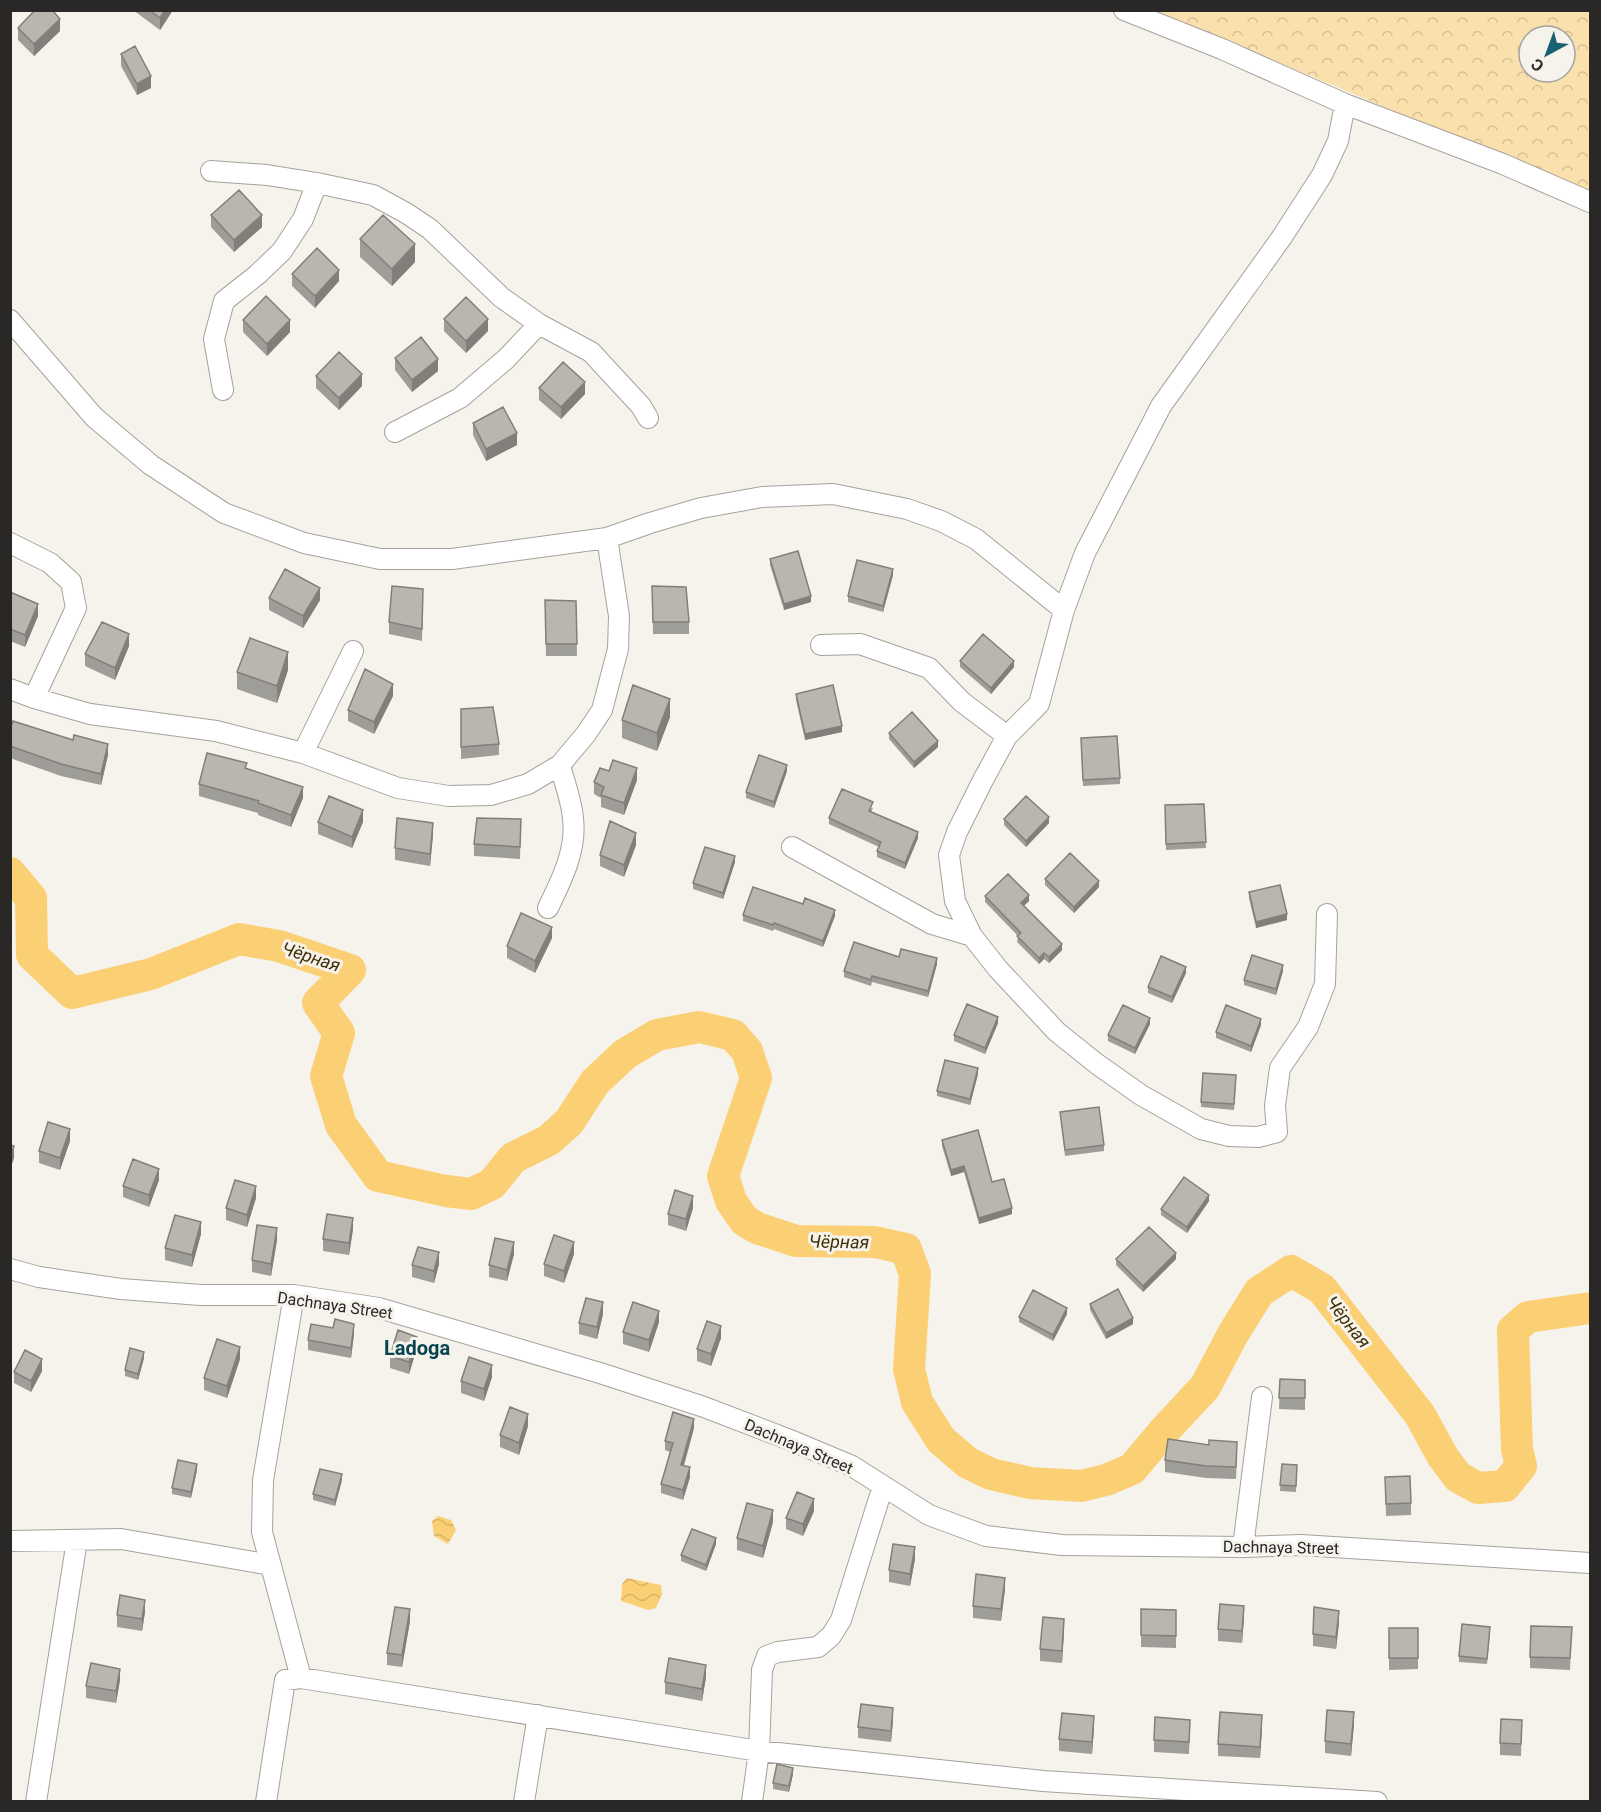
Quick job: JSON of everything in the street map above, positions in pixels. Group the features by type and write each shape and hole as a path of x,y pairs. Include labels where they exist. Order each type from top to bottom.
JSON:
{"street":[{"path":"1124,10 1222,48 1346,104 1503,164 1590,202"},
{"path":"1327,914 1325,984 1308,1027 1280,1068 1275,1107 1277,1132 1258,1137 1229,1136 1201,1128 1141,1095 1057,1032 998,969 972,936 955,901 949,855 962,822 1007,736 1039,704 1064,610 1085,553 1161,406 1282,237 1322,175 1338,141 1346,104"},
{"path":"212,171 267,175 373,195 406,213 430,229 501,297 539,324 591,352 641,406 648,418"},
{"path":"223,390 214,339 224,301 257,275 282,250 303,219 317,183"},
{"path":"10,320 93,417 151,465 224,513 304,543 380,559 463,558 607,538 701,508 762,497 833,495 907,509 942,521 976,539 1064,610"},
{"path":"395,432 460,398 506,359 539,324"},
{"path":"10,689 90,714 216,731 303,753 398,788 449,796 491,795 528,784 560,765 586,734 602,710 618,649 619,616 607,538"},
{"path":"10,543 50,563 71,582 76,608 34,698"},
{"path":"821,645 860,644 929,668 962,702 1007,736"},
{"path":"303,753 353,651"},
{"path":"549,908 564,874 573,842 573,819 560,765"},
{"path":"792,847 932,924 972,936"},
{"name":"Dachnaya Street","path":"10,1269 39,1277 121,1289 201,1295 294,1295 379,1308 600,1373 704,1407 852,1467 929,1515 986,1536 1062,1545 1301,1545 1590,1563"},
{"path":"294,1295 263,1480 262,1532 301,1678"},
{"path":"1244,1546 1262,1397"},
{"path":"752,1802 759,1751 762,1670 767,1656 778,1652 818,1647 831,1636 841,1620 883,1486"},
{"path":"10,1541 121,1539 271,1565"},
{"path":"36,1802 78,1540"},
{"path":"266,1802 285,1680 301,1678 759,1751 1043,1781 1377,1802"},
{"path":"524,1802 538,1715"}],"green space":[{"path":"1157,11 1590,11 1590,194"}],"water":[{"path":"438,1516 451,1520 456,1530 448,1544 434,1536 432,1521"},
{"path":"627,1578 661,1585 662,1594 656,1608 648,1610 621,1601 622,1584"}],"building":[{"path":"35,10 52,10 60,19 34,44 18,28"},
{"path":"149,10 165,10 160,18"},
{"path":"135,46 151,76 137,84 121,54"},
{"path":"239,190 262,215 234,240 211,215"},
{"path":"383,215 415,244 392,269 360,239"},
{"path":"317,248 339,270 315,296 292,274"},
{"path":"266,296 290,320 267,344 243,320"},
{"path":"466,297 488,319 466,341 444,319"},
{"path":"421,337 438,359 412,380 395,358"},
{"path":"339,352 362,374 339,398 316,376"},
{"path":"563,362 585,382 561,407 539,388"},
{"path":"503,407 517,433 486,449 473,423"},
{"path":"798,551 811,596 784,604 770,559"},
{"path":"857,560 893,569 883,606 848,596"},
{"path":"285,569 320,588 303,616 269,598"},
{"path":"392,586 423,589 422,629 389,622"},
{"path":"652,586 686,587 689,622 653,622"},
{"path":"10,592 38,604 25,635 10,629"},
{"path":"545,600 576,601 577,644 546,644"},
{"path":"102,622 129,634 115,668 85,654"},
{"path":"983,634 1014,661 991,688 960,661"},
{"path":"250,638 288,652 277,686 237,672"},
{"path":"365,669 393,684 374,722 348,710"},
{"path":"633,685 670,699 657,733 622,720"},
{"path":"833,685 842,726 805,734 796,694"},
{"path":"493,707 499,744 461,747 461,709"},
{"path":"912,712 938,741 914,762 889,733"},
{"path":"13,721 73,740 74,735 108,744 101,774 61,764 10,746 10,729"},
{"path":"1117,736 1120,778 1083,780 1081,738"},
{"path":"207,753 247,763 245,768 303,787 291,815 258,803 259,801 199,784"},
{"path":"759,755 787,765 774,802 746,792"},
{"path":"613,760 637,768 624,803 601,795 604,787 594,782 600,768 609,771"},
{"path":"842,789 873,802 869,811 918,832 905,863 877,851 881,842 829,818"},
{"path":"329,796 363,810 352,837 318,822"},
{"path":"1026,796 1049,817 1026,841 1004,819"},
{"path":"1204,804 1206,842 1166,844 1165,805"},
{"path":"397,818 433,823 430,854 395,848"},
{"path":"477,818 521,819 520,847 474,844"},
{"path":"610,821 636,833 624,865 600,855"},
{"path":"705,847 735,856 723,893 693,883"},
{"path":"1070,853 1099,881 1074,907 1045,879"},
{"path":"1008,874 1029,895 1021,903 1062,944 1049,957 1044,953 1039,958 1017,936 1021,933 985,896"},
{"path":"1280,885 1287,914 1256,922 1249,892"},
{"path":"753,887 803,904 805,898 835,910 823,941 774,923 773,925 743,915"},
{"path":"521,913 552,927 535,961 507,946"},
{"path":"854,942 899,957 901,949 937,958 928,991 872,976 871,980 844,971"},
{"path":"1252,955 1283,965 1276,989 1244,980"},
{"path":"1161,956 1186,967 1172,997 1148,987"},
{"path":"967,1004 998,1017 985,1048 954,1035"},
{"path":"1123,1005 1150,1018 1135,1048 1108,1035"},
{"path":"1226,1005 1261,1019 1251,1046 1216,1032"},
{"path":"945,1060 978,1068 970,1099 937,1091"},
{"path":"1203,1073 1236,1075 1234,1104 1201,1102"},
{"path":"1099,1107 1104,1145 1065,1150 1060,1112"},
{"path":"48,1122 70,1129 60,1158 39,1151"},
{"path":"978,1130 992,1182 1004,1179 1012,1208 979,1218 964,1166 951,1170 942,1140"},
{"path":"10,1145 14,1146 10,1158"},
{"path":"133,1159 159,1169 149,1195 123,1186"},
{"path":"1184,1177 1209,1195 1187,1227 1161,1209"},
{"path":"235,1180 256,1186 247,1215 226,1208"},
{"path":"675,1190 693,1196 686,1219 668,1214"},
{"path":"327,1214 353,1218 349,1243 323,1239"},
{"path":"175,1215 201,1222 192,1255 165,1248"},
{"path":"257,1225 277,1228 271,1264 252,1260"},
{"path":"1149,1227 1176,1253 1143,1286 1116,1259"},
{"path":"554,1235 574,1242 564,1271 544,1264"},
{"path":"495,1238 514,1242 507,1270 489,1265"},
{"path":"418,1247 439,1252 434,1271 412,1265"},
{"path":"1118,1289 1133,1318 1106,1333 1090,1304"},
{"path":"1033,1290 1067,1308 1053,1335 1019,1317"},
{"path":"586,1298 603,1302 597,1327 579,1323"},
{"path":"633,1302 659,1311 649,1340 623,1332"},
{"path":"335,1319 354,1324 351,1348 308,1340 311,1324 333,1328"},
{"path":"707,1321 721,1326 711,1354 697,1349"},
{"path":"398,1330 417,1337 409,1362 390,1356"},
{"path":"217,1339 240,1347 227,1386 204,1378"},
{"path":"130,1348 144,1352 138,1374 125,1370"},
{"path":"25,1350 42,1359 31,1381 14,1372"},
{"path":"469,1357 492,1365 484,1389 461,1381"},
{"path":"1280,1379 1305,1380 1305,1398 1279,1398"},
{"path":"510,1407 528,1414 519,1443 500,1435"},
{"path":"673,1412 694,1419 681,1465 690,1467 683,1490 661,1484 673,1443 665,1441"},
{"path":"1168,1439 1209,1445 1209,1440 1237,1442 1236,1467 1206,1466 1165,1460"},
{"path":"178,1460 197,1464 191,1492 172,1488"},
{"path":"1282,1464 1297,1465 1296,1486 1280,1485"},
{"path":"320,1469 342,1474 335,1500 313,1494"},
{"path":"1410,1476 1411,1503 1386,1504 1385,1477"},
{"path":"797,1492 814,1499 803,1524 786,1518"},
{"path":"747,1503 773,1510 763,1546 737,1538"},
{"path":"692,1529 716,1538 706,1565 681,1555"},
{"path":"893,1544 915,1547 910,1574 889,1570"},
{"path":"976,1574 1005,1578 1001,1609 973,1606"},
{"path":"120,1595 145,1600 142,1619 117,1615"},
{"path":"1220,1604 1244,1606 1242,1631 1218,1629"},
{"path":"395,1607 410,1609 402,1655 387,1653"},
{"path":"1314,1607 1339,1611 1336,1637 1313,1634"},
{"path":"1141,1609 1176,1610 1176,1636 1141,1635"},
{"path":"1043,1617 1064,1619 1062,1651 1040,1649"},
{"path":"1462,1624 1490,1627 1487,1659 1459,1656"},
{"path":"1531,1626 1572,1627 1570,1658 1530,1657"},
{"path":"1389,1628 1418,1628 1418,1658 1389,1658"},
{"path":"669,1658 706,1665 702,1689 665,1682"},
{"path":"91,1663 120,1669 116,1691 86,1686"},
{"path":"861,1704 893,1708 891,1731 858,1727"},
{"path":"1327,1710 1354,1712 1351,1744 1325,1741"},
{"path":"1220,1712 1262,1715 1260,1747 1218,1744"},
{"path":"1062,1713 1094,1716 1092,1742 1059,1739"},
{"path":"1155,1717 1190,1720 1189,1742 1154,1740"},
{"path":"1501,1719 1522,1720 1521,1744 1500,1743"},
{"path":"777,1764 793,1768 789,1786 773,1783"}],"waterway":[{"name":"Чёрная","path":"10,873 31,898 32,955 72,993 151,974 239,939 279,946 350,970 318,1003 339,1033 326,1076 341,1125 378,1176 446,1191 471,1194 492,1184 513,1158 549,1140 569,1122 595,1082 625,1054 657,1035 699,1027 733,1035 747,1051 756,1078 723,1176 731,1201 744,1220 757,1228 796,1241 875,1242 906,1249 915,1274 909,1369 917,1402 941,1440 968,1463 991,1474 1030,1483 1081,1486 1106,1480 1132,1469 1205,1387 1233,1334 1259,1292 1291,1271 1322,1289 1420,1415 1443,1457 1458,1477 1478,1488 1505,1486 1521,1466 1517,1449 1513,1330 1528,1317 1590,1308"}],"district":[{"name":"Ladoga","path":"417,1348"}]}
